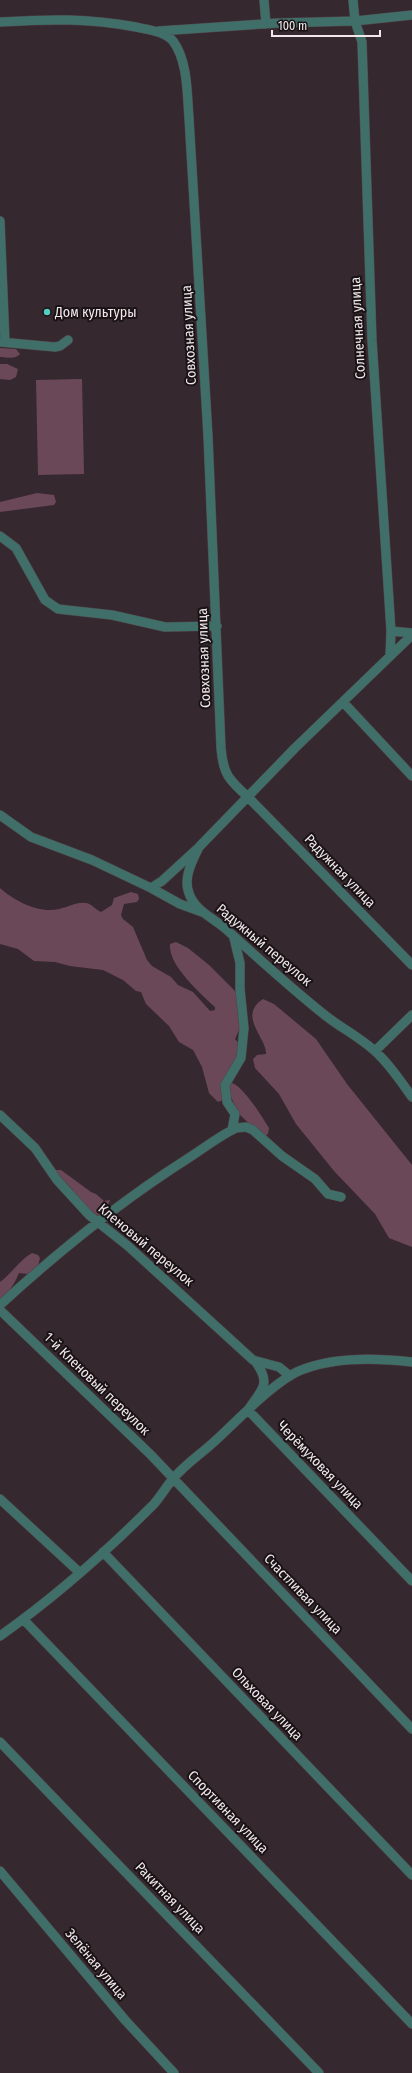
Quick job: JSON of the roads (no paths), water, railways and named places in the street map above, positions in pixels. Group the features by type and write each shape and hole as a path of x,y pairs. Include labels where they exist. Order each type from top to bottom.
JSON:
{"street":[{"path":"264,0 266,24"},
{"name":"Солнечная улица","path":"353,0 355,21 362,42 372,340 382,515 391,631 390,656"},
{"path":"157,31 266,24 355,21 412,15"},
{"name":"Совхозная улица","path":"0,22 70,18 105,21 157,31 172,41 181,58 189,118 208,436 222,764 230,780 248,797"},
{"path":"0,221 3,342 55,347 60,346 68,340"},
{"path":"0,536 16,548 45,600 58,609 68,612 104,614 165,627 217,626"},
{"path":"391,631 412,634"},
{"name":"Радужный переулок","path":"412,634 199,847 190,867 187,884 190,897 203,913 233,936 272,972 326,1016 375,1051 396,1074 412,1097"},
{"path":"343,702 412,776"},
{"name":"Радужная улица","path":"248,797 412,965"},
{"path":"0,815 31,837 92,860 151,888 180,904 203,913"},
{"path":"151,888 162,881 199,847"},
{"path":"232,1130 235,1114 227,1102 225,1085 241,1058 244,1034 240,963 233,936"},
{"path":"375,1051 412,1015"},
{"name":"Кленовый переулок","path":"0,1115 35,1148 57,1180 78,1204 96,1221 128,1246 255,1361 279,1367 290,1376"},
{"path":"0,1306 27,1280 96,1221 137,1192 232,1130 243,1127 252,1130 282,1156 316,1179 328,1194 341,1197"},
{"name":"1-й Кленовый переулок","path":"0,1310 173,1479"},
{"path":"248,1410 264,1384 264,1374 255,1361"},
{"path":"0,1636 23,1619 102,1552 155,1503 173,1479 248,1410 290,1376 304,1369 333,1362 412,1362"},
{"name":"Черёмуховая улица","path":"248,1410 412,1581"},
{"name":"Счастливая улица","path":"173,1479 412,1729"},
{"path":"0,1499 79,1572"},
{"name":"Ольховая улица","path":"102,1552 412,1875"},
{"name":"Спортивная улица","path":"23,1619 412,2024"},
{"name":"Ракитная улица","path":"0,1742 319,2073"},
{"name":"Зелёная улица","path":"0,1871 115,2008 174,2073"}],"place":[{"name":"Дом культуры","path":"47,312"}]}
